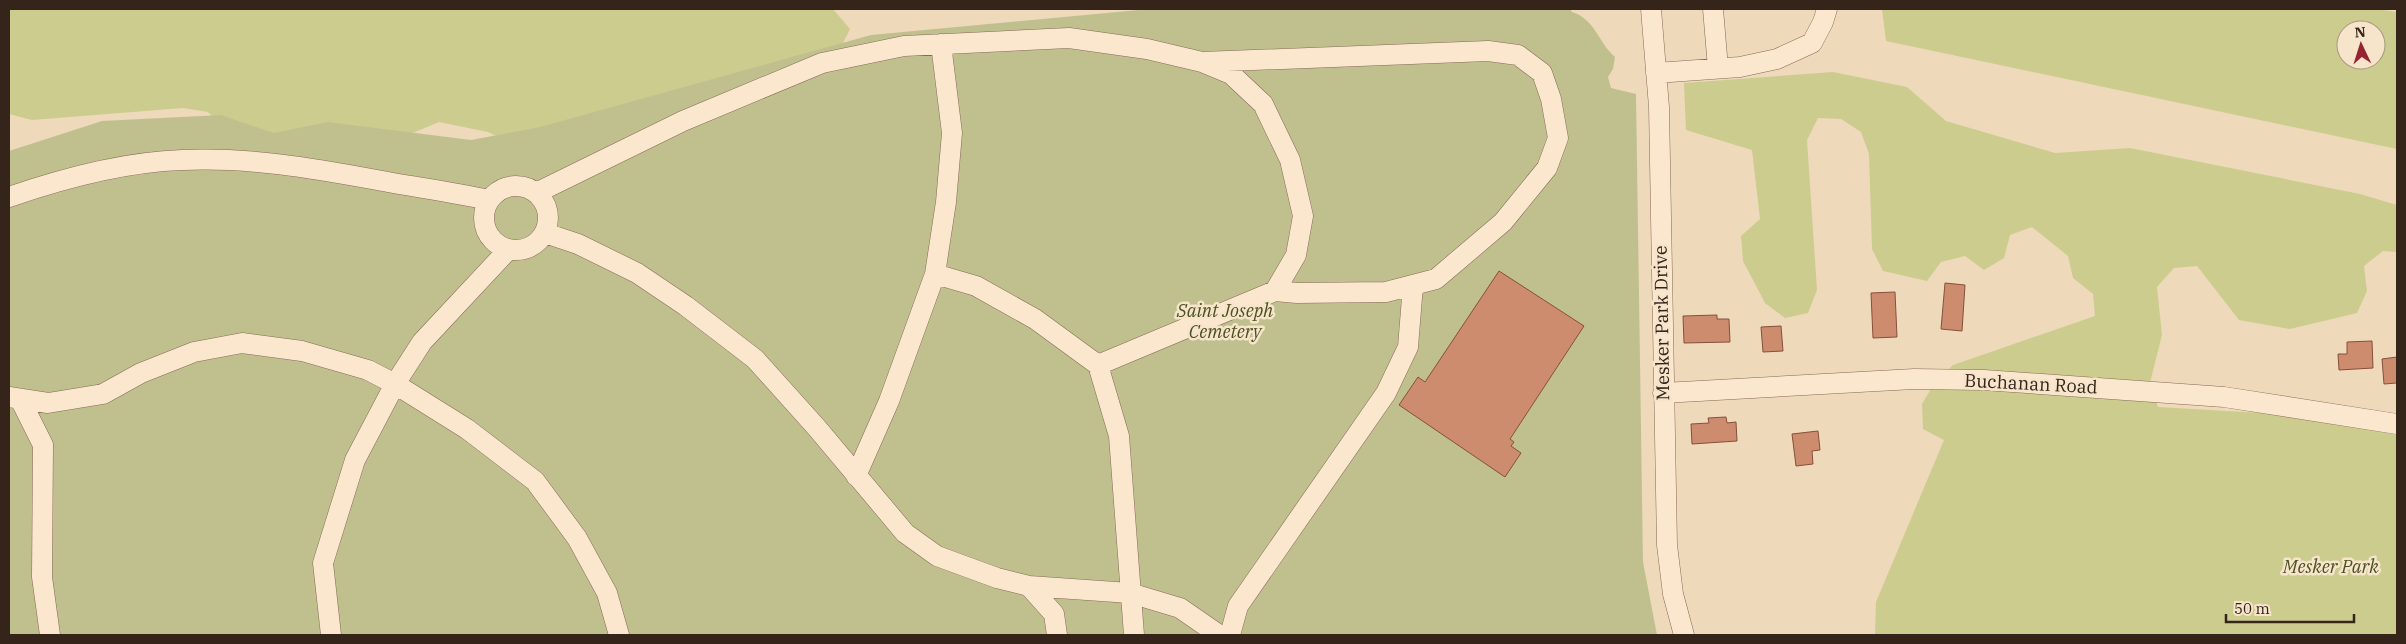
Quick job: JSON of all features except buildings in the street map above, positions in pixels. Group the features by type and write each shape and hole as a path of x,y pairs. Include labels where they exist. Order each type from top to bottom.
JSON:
{"street":[{"name":"Mesker Park Drive","path":"1651,9 1656,73 1667,545 1673,594 1684,635"},
{"path":"1714,9 1718,68"},
{"path":"1656,73 1740,67 1776,59 1812,43 1823,22 1827,9"},
{"path":"536,193 684,121 822,63 904,46 1069,38 1146,49 1202,62 1231,74 1263,104 1290,160 1303,216 1296,255 1275,291"},
{"path":"856,476 889,401 935,274 946,202 952,133 942,44"},
{"path":"1098,365 1275,291 1298,293 1386,292 1436,279 1504,222 1547,168 1558,138 1551,100 1542,73 1518,55 1488,51 1202,62"},
{"path":"9,197 44,185 116,167 181,160 246,159 318,169 489,200"},
{"path":"515,186 526,188 536,193 543,201 548,212 545,233 538,242 529,248 518,251 508,250 494,242 485,230 483,220 489,200 496,193 515,186"},
{"path":"545,233 578,244 637,273 686,306 755,358 905,533 937,556 997,578 1029,586 1130,593 1180,608 1219,635"},
{"path":"331,635 323,563 355,460 395,384 422,342 508,250"},
{"path":"935,274 976,286 1035,319 1098,365 1119,436 1134,635"},
{"path":"1230,635 1238,606 1386,393 1408,347 1413,285"},
{"path":"14,398 48,403 103,394 141,373 194,352 242,344 302,351 368,370 395,384 467,429 535,481 577,538 607,593 619,635"},
{"name":"Buchanan Road","path":"1663,393 1914,379 1984,380 2224,397 2397,424"},
{"path":"14,398 43,445 42,578 50,635"},
{"path":"1029,586 1054,614 1057,635"}],"green space":[{"path":"9,9 833,9 850,29 839,51 531,153 488,132 439,122 391,142 242,148 208,112 183,108 32,120 9,114"},
{"name":"Saint Joseph Cemetery","path":"1149,9 1570,9 1591,25 1604,45 1615,57 1613,69 1608,77 1611,88 1636,94 1643,562 1657,635 9,635 9,151 102,121 221,115 274,133 328,122 471,140 540,127 871,35"},
{"path":"1882,9 2376,9 2397,12 2397,149 1886,41"},
{"name":"Mesker Park","path":"1833,72 1907,87 1946,121 2055,153 2130,148 2360,194 2397,205 2397,252 2383,251 2364,266 2367,291 2357,313 2290,329 2239,320 2197,266 2174,268 2157,287 2162,335 2150,383 2158,407 2312,416 2397,435 2397,635 1875,635 1876,602 1944,440 1923,429 1922,404 1935,382 1953,365 2095,316 2093,294 2073,278 2068,256 2032,227 2010,235 2004,258 1984,270 1965,256 1941,262 1927,281 1883,271 1872,249 1869,154 1861,132 1841,119 1818,118 1807,140 1817,290 1808,313 1785,318 1765,303 1743,261 1741,236 1760,219 1752,150 1686,130 1684,83"}]}
